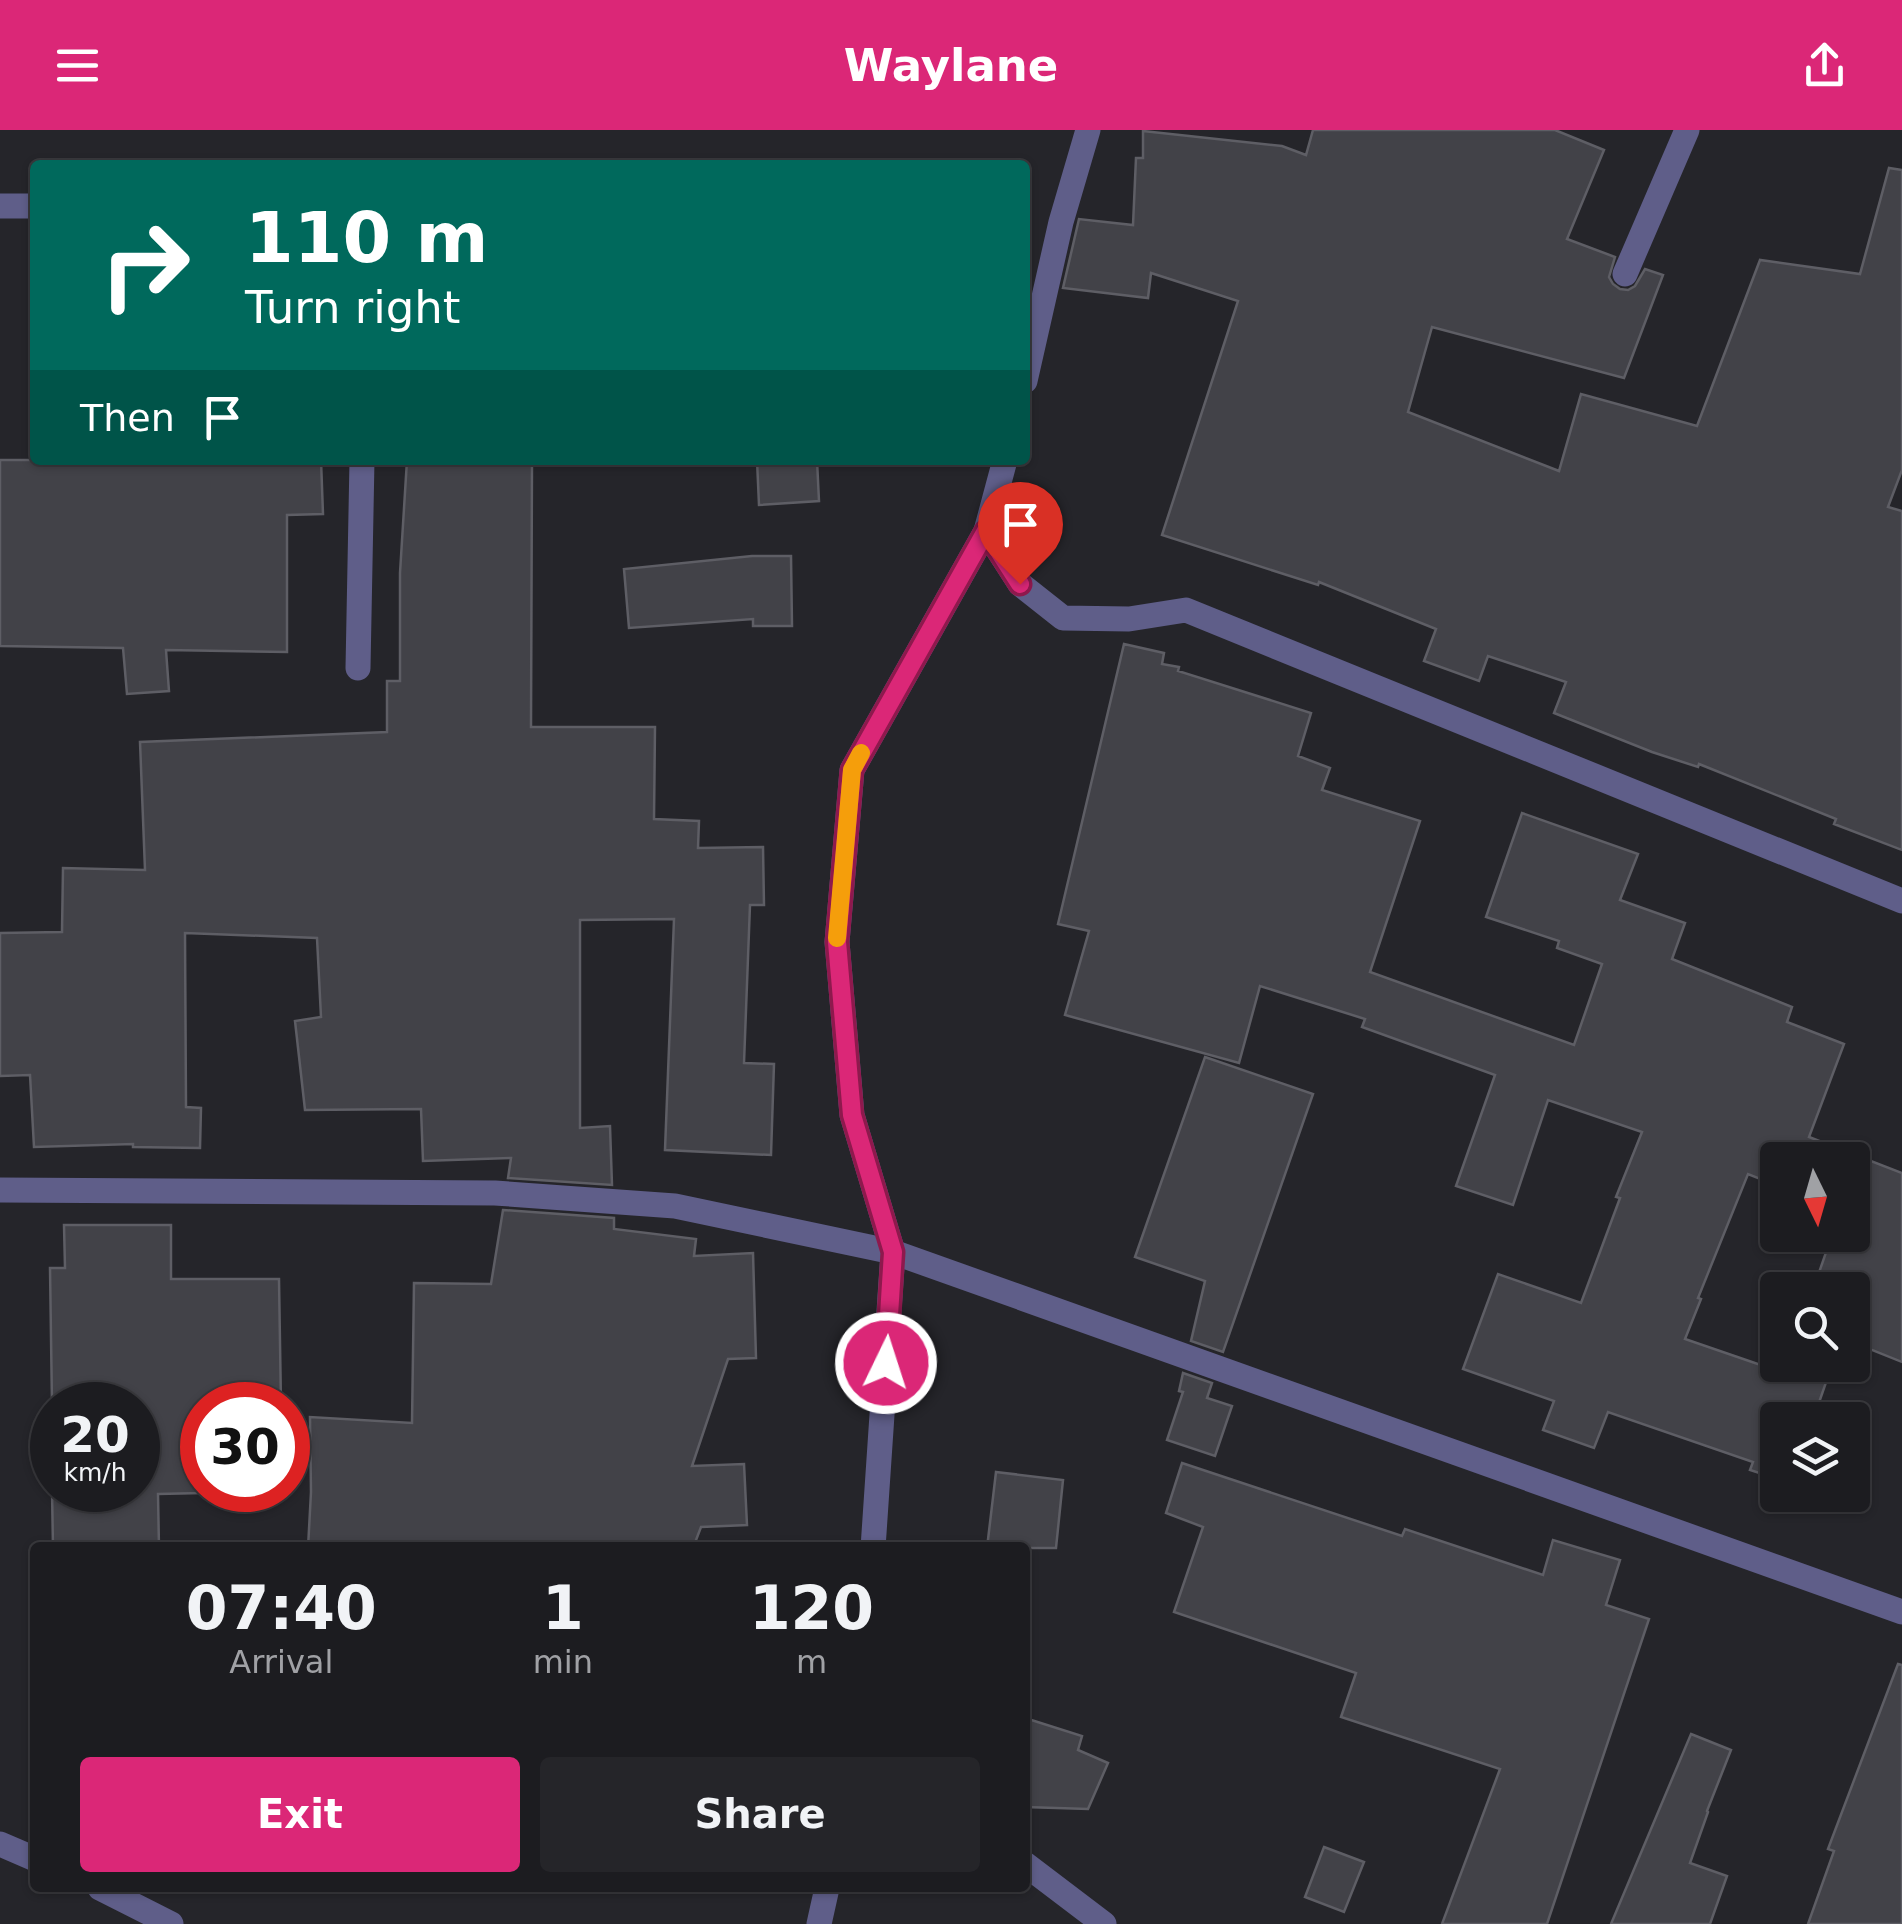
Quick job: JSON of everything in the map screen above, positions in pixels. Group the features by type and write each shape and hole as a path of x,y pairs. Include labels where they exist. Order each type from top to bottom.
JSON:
{"street":[{"path":"1030,360 1088,130"},
{"path":"1626,274 1687,130"},
{"path":"0,206 30,206"},
{"path":"358,668 362,465"},
{"path":"873,1542 893,1252 852,1115 837,942 852,770 986,531 1003,465"},
{"path":"986,531 1020,584 1063,618 1129,619 1186,610 1902,901"},
{"path":"0,1190 513,1194 676,1206 893,1252 1902,1612"},
{"path":"0,1844 30,1857"},
{"path":"1030,1868 1104,1924"},
{"path":"819,1924 826,1892"},
{"path":"115,1903 171,1924"}],"building":[{"path":"1313,130 1555,130 1604,150 1567,239 1615,257 1609,277 1620,289 1635,286 1645,269 1663,275 1624,378 1432,327 1408,412 1559,471 1581,394 1697,426 1760,260 1860,274 1889,168 1902,170 1902,470 1888,507 1902,511 1902,850 1699,764 1698,767 1652,752 1554,713 1566,682 1488,656 1479,681 1424,661 1436,629 1319,582 1318,585 1162,535 1238,301 1151,273 1148,298 1063,288 1079,219 1133,225 1136,158 1143,158 1143,131 1282,146 1306,155"},
{"path":"0,460 30,460 30,465 321,465 323,514 287,515 287,652 166,650 169,691 127,694 123,648 0,646"},
{"path":"407,465 532,465 531,727 655,727 654,819 699,821 698,848 763,847 764,905 750,905 744,1063 774,1064 771,1155 665,1150 674,919 580,920 580,1128 610,1126 612,1185 508,1178 511,1158 423,1161 421,1109 305,1110 295,1021 321,1017 317,938 185,933 186,1107 201,1108 200,1148 133,1144 34,1147 30,1075 0,1076 0,933 62,932 63,868 145,870 140,742 387,732 387,681 400,681 400,573"},
{"path":"757,465 817,465 819,501 759,505"},
{"path":"752,556 791,556 792,626 753,626 753,619 629,628 624,569"},
{"path":"1124,644 1164,653 1162,664 1179,667 1178,671 1311,713 1298,756 1330,768 1322,790 1420,821 1370,972 1574,1045 1602,964 1557,948 1559,941 1486,917 1522,813 1638,854 1620,900 1685,923 1672,959 1792,1007 1787,1022 1844,1044 1809,1137 1822,1142 1760,1142 1760,1179 1748,1174 1685,1339 1760,1365 1760,1382 1826,1382 1819,1402 1760,1402 1760,1473 1750,1470 1753,1462 1608,1412 1594,1448 1543,1430 1554,1401 1463,1369 1498,1274 1581,1303 1642,1132 1548,1100 1513,1205 1456,1186 1495,1075 1362,1027 1365,1019 1260,986 1239,1063 1065,1015 1089,931 1058,924"},
{"path":"1205,1057 1313,1094 1223,1352 1191,1341 1205,1281 1135,1257"},
{"path":"1870,1161 1902,1173 1902,1362 1870,1349 1870,1272 1819,1272 1826,1252 1870,1252"},
{"path":"503,1210 614,1218 614,1229 696,1239 694,1256 753,1253 756,1358 728,1359 692,1466 744,1464 747,1525 701,1527 695,1542 308,1542 310,1417 412,1423 414,1283 491,1284"},
{"path":"64,1225 171,1225 171,1279 279,1279 281,1382 180,1382 180,1494 160,1494 160,1382 52,1382 50,1268 65,1268"},
{"path":"1183,1373 1212,1383 1207,1398 1232,1406 1215,1456 1167,1440 1183,1392 1179,1391"},
{"path":"1182,1463 1402,1536 1405,1529 1543,1575 1553,1540 1620,1560 1606,1605 1649,1619 1547,1924 1442,1924 1500,1769 1341,1717 1356,1673 1174,1612 1203,1527 1166,1513"},
{"path":"996,1472 1063,1480 1056,1548 1030,1548 1030,1542 988,1542"},
{"path":"52,1512 158,1512 159,1542 53,1542"},
{"path":"1898,1664 1902,1665 1902,1924 1808,1924 1834,1851 1828,1849"},
{"path":"1030,1720 1082,1736 1078,1750 1108,1763 1088,1809 1030,1807"},
{"path":"1691,1734 1731,1750 1690,1863 1727,1876 1710,1924 1611,1924"},
{"path":"1324,1847 1364,1862 1344,1912 1305,1897"}],"slow traffic":[{"path":"837,938 852,770 861,753"}],"route":[{"path":"886,1363 893,1252 852,1115 837,942 852,770 986,531 1020,584"}]}
